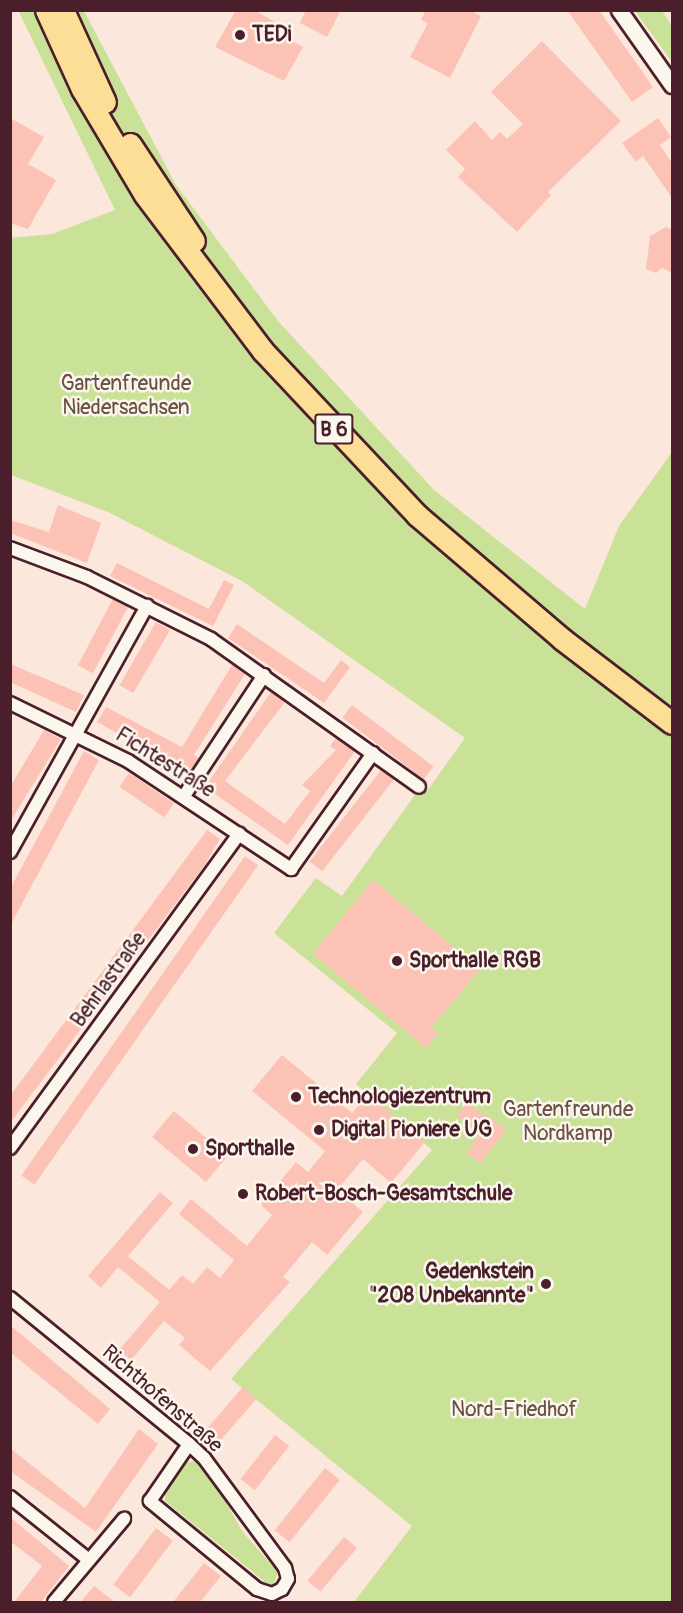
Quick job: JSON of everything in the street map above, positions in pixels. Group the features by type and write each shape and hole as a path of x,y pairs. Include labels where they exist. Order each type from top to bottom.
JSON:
{"highway":[{"name":"B 6","path":"46,10 86,97 144,195 263,351 417,515 672,723"},
{"name":"B 6","path":"63,10 106,103 157,187 212,267 274,341 441,517 672,705"}],"street":[{"path":"619,10 672,85"},
{"path":"10,548 87,577 211,639 325,717 419,787"},
{"path":"10,852 147,606"},
{"path":"184,796 264,675"},
{"name":"Fichtestraße","path":"10,703 76,733 184,796 291,869 373,753"},
{"name":"Behrlastraße","path":"10,1148 239,834"},
{"name":"Richthofenstraße","path":"10,1298 189,1444 283,1564 286,1585 272,1594 257,1589 150,1501 151,1492 189,1444"},
{"path":"10,1497 89,1560"},
{"path":"54,1602 124,1519"}],"green space":[{"path":"18,10 84,11 176,185 278,321 434,490 585,609 619,526 672,452 672,1602 354,1602 412,1526 231,1379 432,1150 356,1084 397,1033 274,933 316,878 342,896 417,792 427,791 465,738 242,581 108,512 11,475 11,238 52,234 115,210"},
{"path":"635,11 662,11 672,26 672,62"},
{"path":"194,1461 208,1471 242,1531 278,1572 273,1586 256,1584 264,1581 165,1501 165,1486 168,1489 184,1463"}],"building":[{"path":"236,10 254,10 275,22 271,29 303,47 284,81 215,47"},
{"path":"306,10 341,10 327,37 300,23"},
{"path":"426,10 470,10 481,16 450,78 410,57 428,23 421,20"},
{"path":"567,10 599,10 653,87 632,102"},
{"path":"542,41 621,121 548,192 551,195 517,232 458,177 465,169 446,150 475,121 492,140 500,132 507,139 523,124 491,92"},
{"path":"10,118 44,137 28,164 56,180 28,229 10,223"},
{"path":"658,118 671,137 660,145 672,163 672,198 643,156 636,162 622,143"},
{"path":"666,227 672,230 672,273 662,268 656,273 646,269 650,236"},
{"path":"58,505 101,523 87,563 10,533 10,520 49,532"},
{"path":"117,563 209,609 224,580 234,585 213,626 110,576"},
{"path":"113,599 128,607 93,673 78,665"},
{"path":"156,622 170,630 133,693 120,685"},
{"path":"237,624 324,683 341,660 350,667 324,703 228,638"},
{"path":"10,664 84,695 76,712 10,682"},
{"path":"232,665 245,674 194,755 199,758 189,773 97,722 106,707 182,747"},
{"path":"271,692 285,702 225,781 285,824 310,791 302,785 336,750 330,746 336,738 355,751 288,845 205,787"},
{"path":"352,705 433,766 424,779 342,718"},
{"path":"44,730 61,739 10,822 10,787"},
{"path":"84,751 99,760 10,926 10,889"},
{"path":"381,770 394,780 322,871 310,861"},
{"path":"129,773 174,803 164,817 119,787"},
{"path":"207,830 220,839 204,866 10,1123 10,1096"},
{"path":"245,856 258,865 34,1185 21,1175"},
{"name":"Sporthalle RGB","path":"373,880 480,969 431,1028 438,1033 426,1048 313,954"},
{"path":"282,1055 352,1113 368,1094 425,1142 391,1183 363,1159 337,1190 363,1212 327,1255 312,1242 283,1277 290,1282 210,1371 179,1345 185,1338 164,1321 131,1360 119,1350 160,1302 118,1267 101,1288 88,1276 160,1192 173,1203 128,1256 169,1290 182,1275 193,1284 207,1267 220,1278 234,1260 179,1214 191,1199 247,1246 272,1215 261,1205 296,1162 308,1172 325,1151 252,1091"},
{"path":"466,1103 506,1129 481,1163 467,1154 481,1132 457,1116"},
{"name":"Sporthalle","path":"174,1111 228,1156 206,1182 152,1137"},
{"path":"10,1325 110,1409 98,1424 10,1352"},
{"path":"243,1387 257,1399 218,1443 204,1432"},
{"path":"139,1429 158,1444 96,1532 10,1471 10,1448 85,1508"},
{"path":"275,1435 289,1446 255,1490 241,1479"},
{"path":"325,1468 340,1480 289,1542 275,1530"},
{"path":"10,1517 69,1566 41,1602 14,1602 42,1566 10,1541"},
{"path":"156,1528 173,1541 130,1597 113,1585"},
{"path":"344,1537 357,1548 320,1592 307,1581"},
{"path":"204,1563 221,1576 200,1602 173,1602"},
{"path":"94,1586 115,1602 81,1602"}],"place":[{"name":"TEDi","path":"240,35"},
{"name":"Sporthalle RGB","path":"397,961"},
{"name":"Technologiezentrum","path":"296,1097"},
{"name":"Digital Pioniere UG","path":"319,1130"},
{"name":"Sporthalle","path":"193,1149"},
{"name":"Robert-Bosch-Gesamtschule","path":"243,1194"},
{"name":"Gedenkstein \"208 Unbekannte\"","path":"546,1284"}],"park label":[{"name":"Gartenfreunde Niedersachsen","path":"126,396"},
{"name":"Gartenfreunde Nordkamp","path":"568,1122"},
{"name":"Nord-Friedhof","path":"514,1410"}]}
